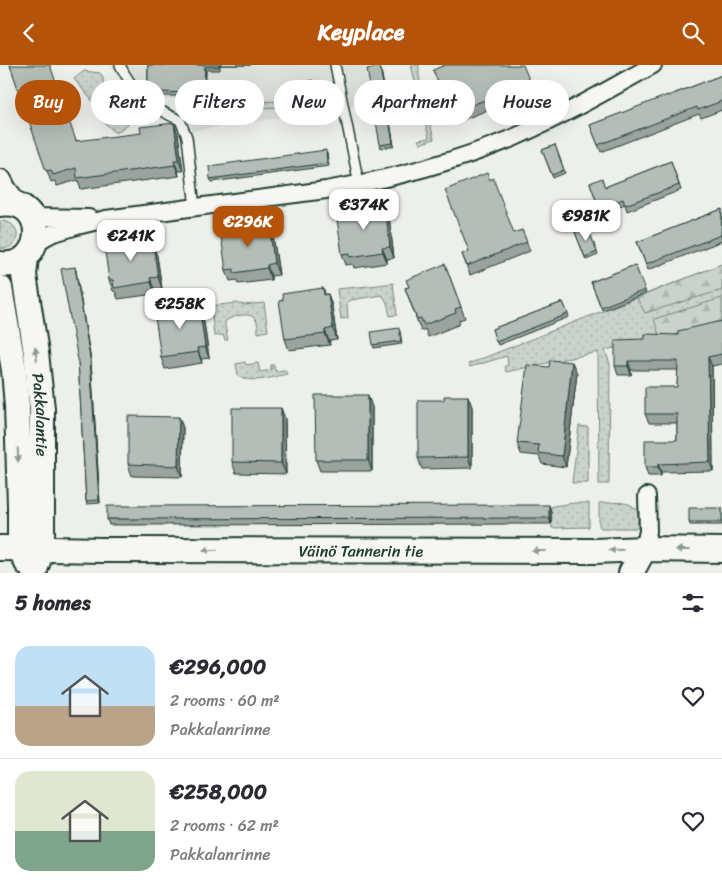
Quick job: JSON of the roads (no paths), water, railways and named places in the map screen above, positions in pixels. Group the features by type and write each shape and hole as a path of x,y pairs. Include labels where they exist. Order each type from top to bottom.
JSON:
{"street":[{"path":"0,264 17,262 51,234 106,219 359,184 413,172 513,138 556,118 653,65"},
{"path":"0,181 16,208 69,217 106,219"},
{"name":"Pakkalantie","path":"16,208 36,228 24,275 36,353 42,409 21,548"},
{"name":"Pakkalantie","path":"0,288 14,370 17,406 21,548 33,573"},
{"path":"631,573 644,549 648,531 647,497"},
{"name":"Väinö Tannerin tie","path":"21,548 102,550 722,550"},
{"path":"644,549 650,573"}],"lane":[{"path":"120,65 141,96 166,115 180,120 187,137 195,208"},
{"path":"335,65 359,184"}]}
